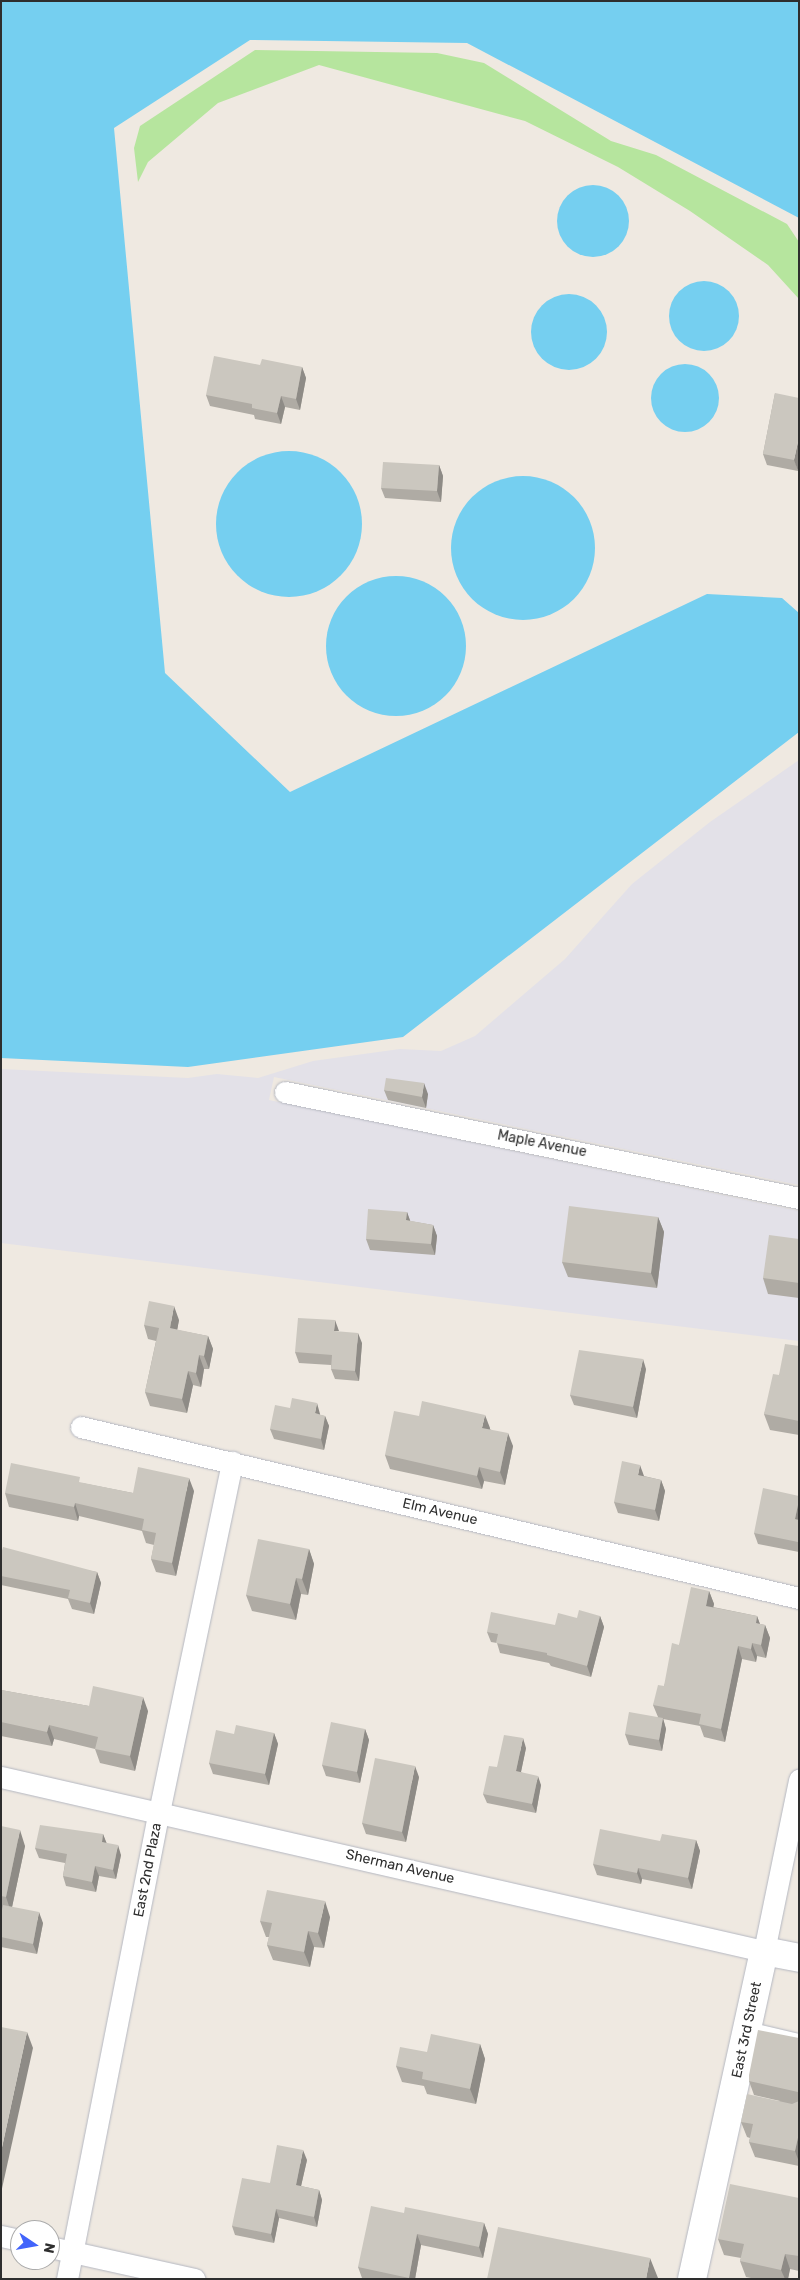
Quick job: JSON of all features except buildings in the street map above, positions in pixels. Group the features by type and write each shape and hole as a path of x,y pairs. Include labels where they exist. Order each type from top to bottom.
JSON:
{"street":[{"name":"Maple Avenue","path":"285,1092 799,1198"},
{"name":"Elm Avenue","path":"81,1427 799,1598"},
{"name":"East 2nd Plaza","path":"67,2279 159,1812 232,1462"},
{"name":"Sherman Avenue","path":"1,1777 799,1958"},
{"name":"East 3rd Street","path":"692,2279 718,2186 737,2098 747,2027 799,1780"},
{"path":"60,2249 194,2279"}],"lane":[{"path":"747,2027 799,2039"}],"shaded area":[{"path":"799,760 799,1185 274,1077 269,1100 799,1211 799,1341 1,1243 1,1069 188,1078 217,1074 258,1078 313,1061 400,1049 441,1051 475,1036 565,959 632,884 710,822"}],"green space":[{"path":"255,50 437,53 484,63 611,141 656,155 787,224 799,242 799,299 768,265 690,211 618,167 525,121 319,65 218,103 148,162 138,182 134,148 140,126"}],"water":[{"path":"1,1 799,1 799,218 467,43 250,40 114,128 165,673 290,792 707,594 782,598 799,613 799,732 403,1037 188,1067 1,1058"},
{"path":"593,185 607,188 619,195 626,207 629,221 626,235 619,247 607,254 593,257 579,254 567,247 560,235 557,221 560,207 567,195 579,188"},
{"path":"704,281 717,284 729,291 736,303 739,316 736,329 729,341 717,348 704,351 691,348 679,341 672,329 669,316 672,303 679,291 691,284"},
{"path":"569,294 584,297 596,305 604,317 607,332 604,347 596,359 584,367 569,370 554,367 542,359 534,347 531,332 534,317 542,305 554,297"},
{"path":"685,364 698,367 709,374 716,385 719,398 716,411 709,422 698,429 685,432 672,429 661,422 654,411 651,398 654,385 661,374 672,367"},
{"path":"289,451 317,456 341,472 357,496 362,524 357,552 341,576 317,592 289,597 261,592 237,576 221,552 216,524 221,496 237,472 261,456"},
{"path":"523,476 537,477 551,482 563,488 574,497 583,508 589,520 594,534 594,562 589,576 583,588 574,599 563,608 551,614 537,619 523,620 509,619 495,614 483,608 472,599 463,588 457,576 452,562 451,548 452,534 457,520 463,508 472,497 483,488 495,482 509,477"},
{"path":"396,576 410,577 423,581 435,587 446,596 455,607 461,619 465,632 465,660 461,673 455,685 446,696 435,705 423,711 410,715 396,716 382,715 369,711 357,705 346,696 337,685 331,673 327,660 326,646 327,632 331,619 337,607 346,596 357,587 369,581 382,577"}]}
